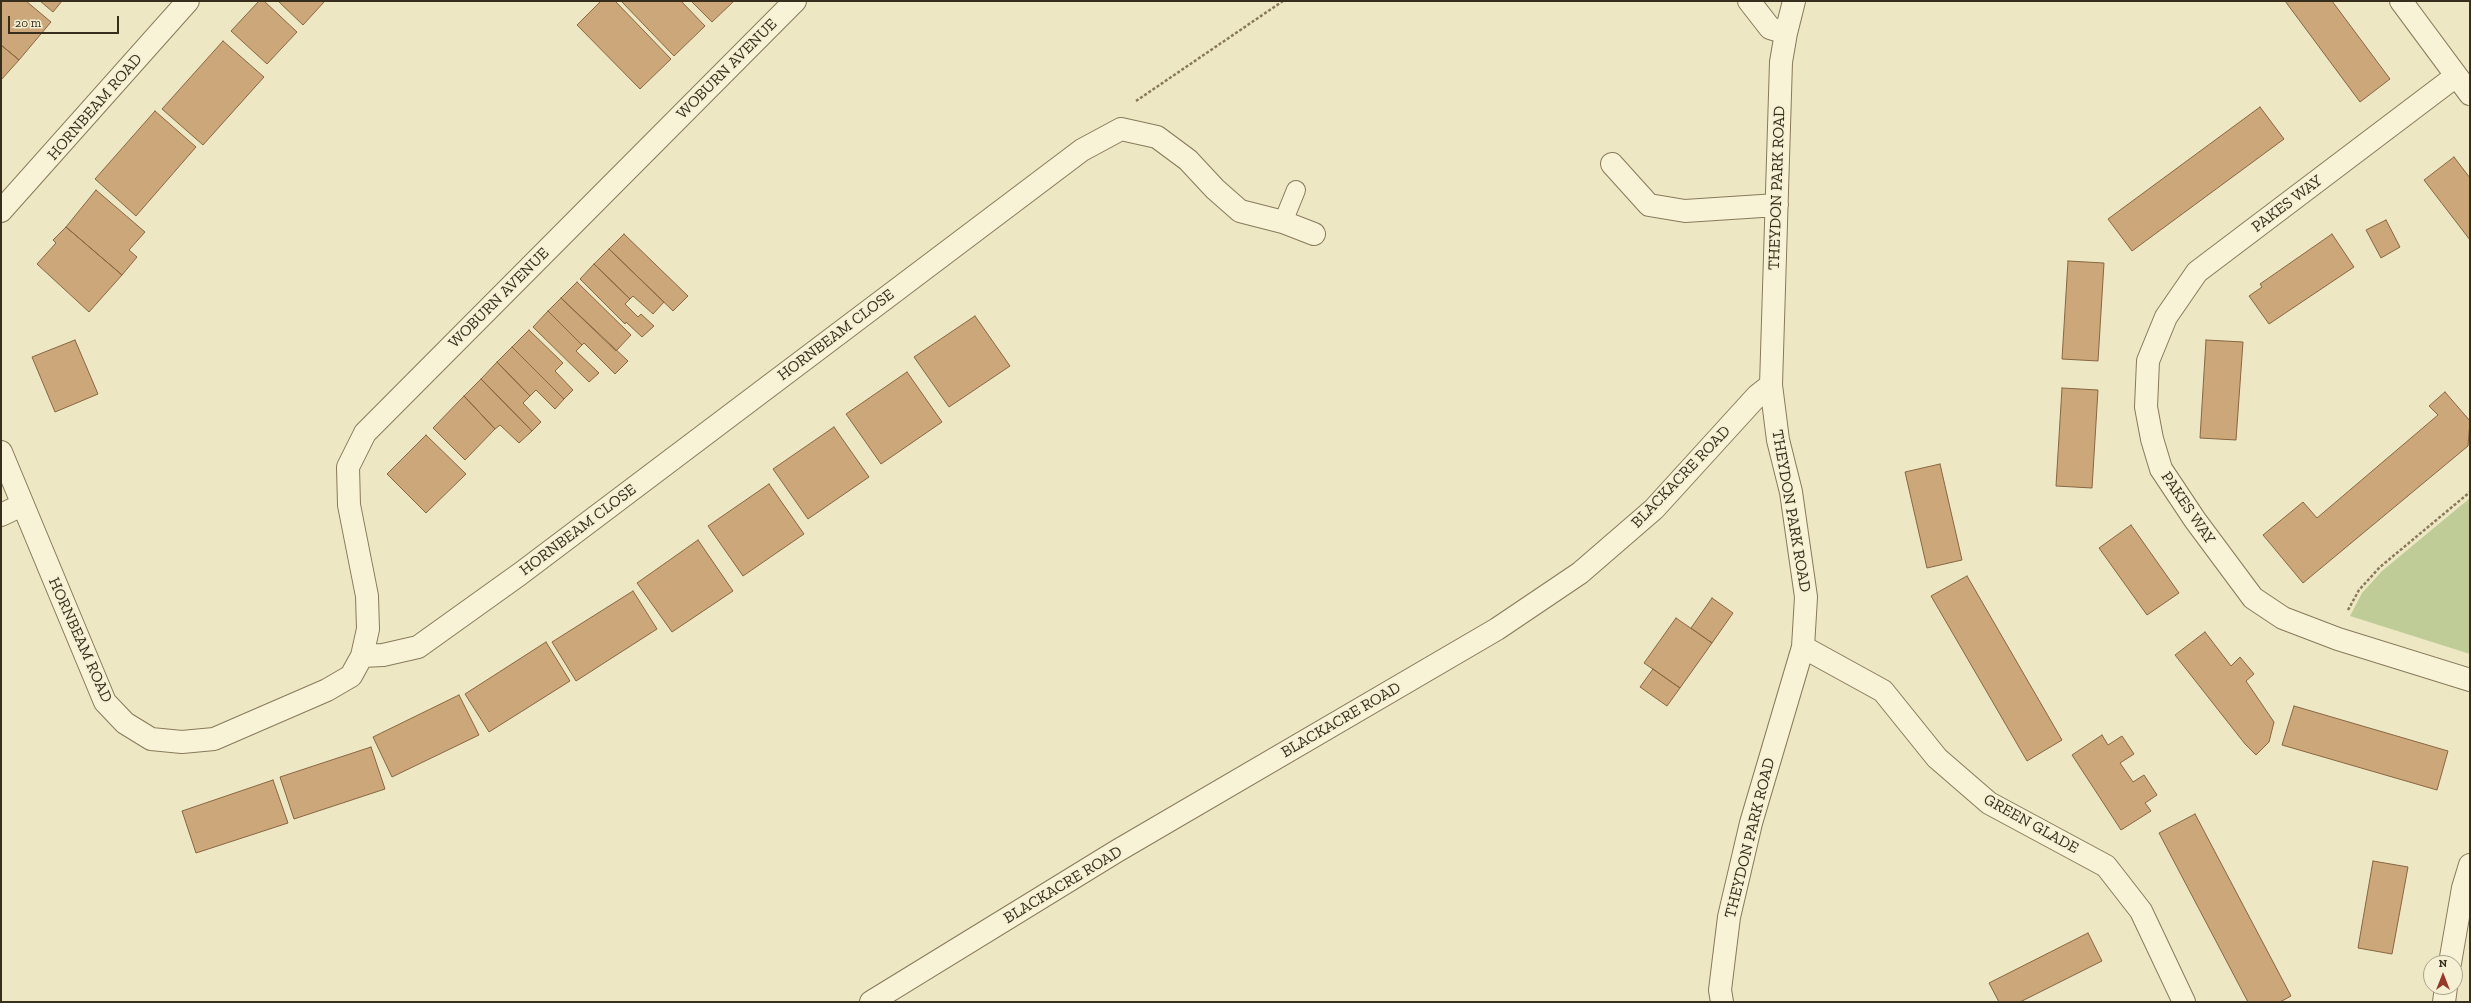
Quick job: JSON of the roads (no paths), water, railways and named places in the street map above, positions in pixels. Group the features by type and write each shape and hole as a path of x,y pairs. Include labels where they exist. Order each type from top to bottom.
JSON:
{"street":[{"name":"HORNBEAM ROAD","path":"1,211 188,1"},
{"name":"WOBURN AVENUE","path":"362,656 368,629 367,596 349,505 348,467 365,433 794,1"},
{"path":"1749,1 1770,28 1786,33"},
{"name":"THEYDON PARK ROAD","path":"1722,1002 1720,990 1729,917 1751,823 1803,647 1806,597 1791,492 1778,440 1771,385 1778,205 1781,62 1794,1"},
{"path":"2401,1 2470,94"},
{"name":"PAKES WAY","path":"2456,76 2197,272 2166,317 2148,361 2146,407 2152,439 2161,469 2195,520 2253,598 2283,618 2338,639 2470,680"},
{"name":"HORNBEAM CLOSE","path":"362,656 383,655 418,647 532,564 1082,150 1121,129 1157,137 1188,160 1215,189 1240,211 1283,222"},
{"path":"1612,164 1649,205 1686,211 1778,205"},
{"path":"1283,222 1314,234"},
{"name":"BLACKACRE ROAD","path":"871,1002 1117,851 1497,629 1580,573 1654,509 1757,396 1771,385"},
{"name":"HORNBEAM ROAD","path":"1,452 22,506 105,702 125,723 151,739 182,742 214,738 327,690 351,676 362,656"},
{"path":"1,514 22,506"},
{"name":"GREEN GLADE","path":"1803,647 1882,691 1937,758 1989,803 2106,866 2141,910 2184,1002"},
{"path":"2451,955 2463,888 2470,865"}],"lane":[{"path":"1283,222 1296,190"}]}
